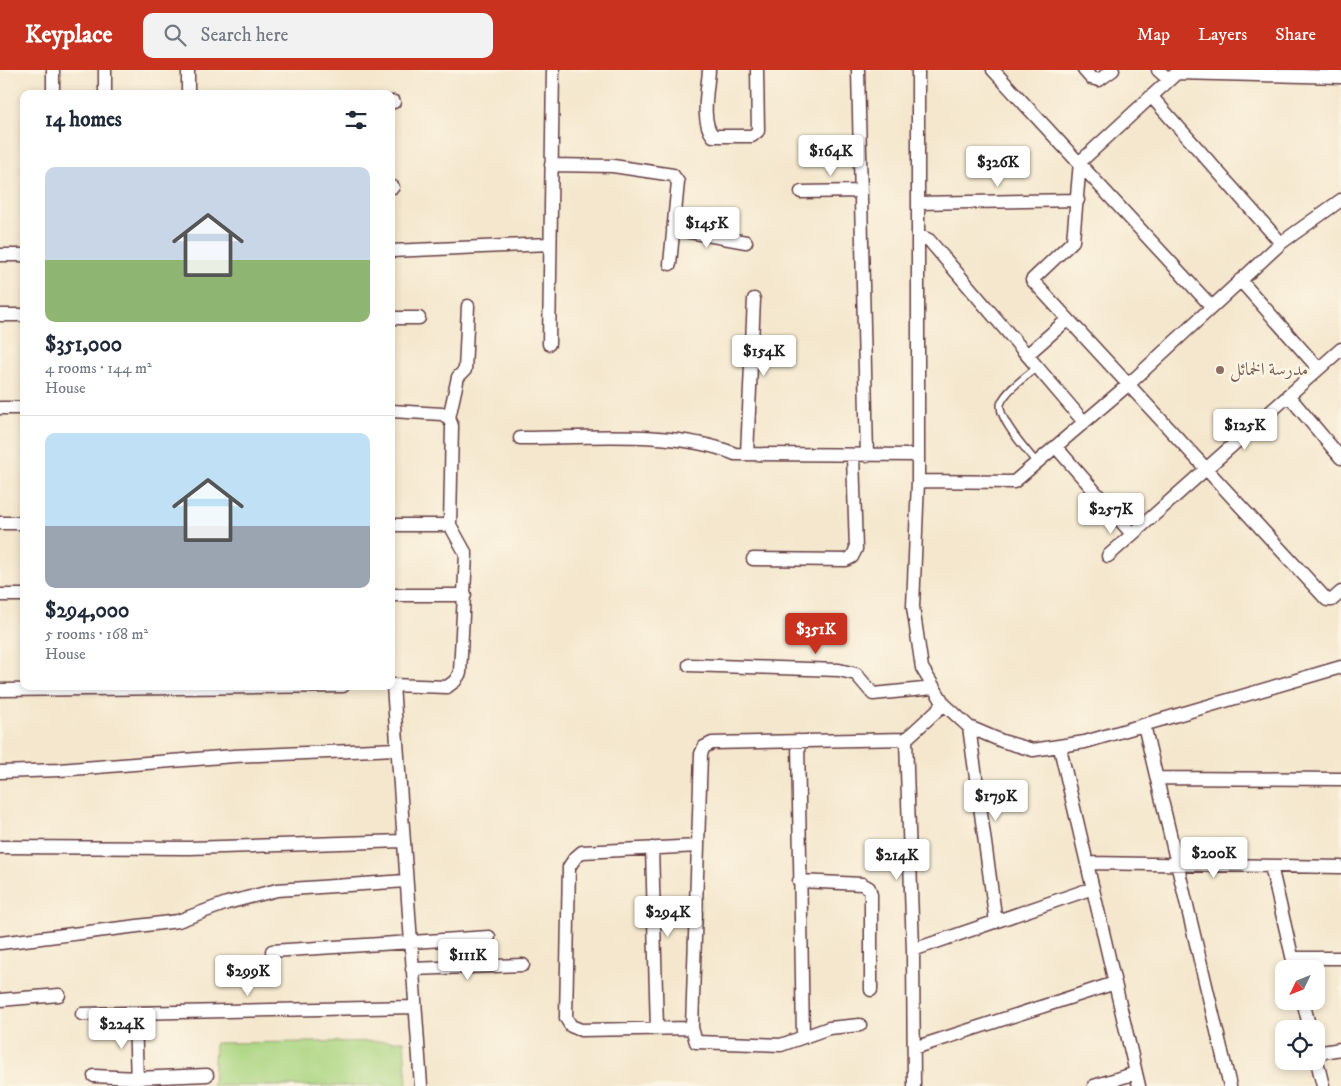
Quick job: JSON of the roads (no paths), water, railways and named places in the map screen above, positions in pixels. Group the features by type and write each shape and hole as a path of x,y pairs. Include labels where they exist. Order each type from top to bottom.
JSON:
{"street":[{"path":"53,70 53,90"},
{"path":"105,70 105,90"},
{"path":"188,70 188,90"},
{"path":"549,344 553,70"},
{"path":"710,70 706,121 708,130 713,136 752,136 758,131 758,70"},
{"path":"858,70 867,456"},
{"path":"918,70 918,481 913,607 922,668 944,704 969,726 1002,741 1033,750 1060,748 1341,667"},
{"path":"993,70 1080,162 1210,306"},
{"path":"1084,70 1091,78 1099,80 1113,70"},
{"path":"1158,70 1176,74 1341,77"},
{"path":"1176,74 1080,162 1073,241 1032,280 1326,600 1332,600 1341,592"},
{"path":"1151,96 1281,243"},
{"path":"551,165 613,166 673,175 678,182 670,264"},
{"path":"801,192 861,191"},
{"path":"918,203 1078,200"},
{"path":"918,481 1014,482 1129,384 1210,306 1281,243 1340,201"},
{"path":"674,229 746,242"},
{"path":"918,235 929,240 1084,422"},
{"path":"395,251 550,244"},
{"path":"0,256 20,255"},
{"path":"1240,280 1318,368"},
{"path":"747,454 754,299"},
{"path":"395,686 447,687 455,681 460,673 466,554 450,526 452,426 449,418 458,377 465,370 468,306"},
{"path":"0,315 20,315"},
{"path":"395,318 419,318"},
{"path":"1027,355 1068,318"},
{"path":"1108,556 1341,349"},
{"path":"1288,395 1341,458"},
{"path":"0,408 20,408"},
{"path":"395,410 442,414 449,418"},
{"path":"520,438 637,438 715,446 735,454 918,455"},
{"path":"1056,447 1132,534"},
{"path":"753,559 846,560 852,557 856,549 853,456"},
{"path":"0,523 20,523"},
{"path":"395,525 450,526"},
{"path":"0,595 20,594"},
{"path":"395,595 465,595"},
{"path":"689,665 839,670 856,674 873,694 934,688"},
{"path":"0,690 20,690"},
{"path":"392,690 421,1086"},
{"path":"860,1025 829,1028 781,1045 696,1042 692,1028 701,754 704,747 712,743 906,739 944,704"},
{"path":"1144,725 1230,1086"},
{"path":"969,726 996,922"},
{"path":"906,739 913,950 914,1086"},
{"path":"798,741 803,1038"},
{"path":"1060,748 1139,1086"},
{"path":"0,772 59,770 234,756 397,749"},
{"path":"1157,778 1341,779"},
{"path":"0,847 190,848 403,841"},
{"path":"692,1028 581,1030 571,1026 566,1018 569,866 574,858 582,852 698,846"},
{"path":"652,848 656,1028"},
{"path":"1088,863 1341,867"},
{"path":"1271,866 1293,960"},
{"path":"0,943 178,921 228,903 277,890 406,881"},
{"path":"799,881 862,884 869,888 871,895 872,990"},
{"path":"913,950 1094,888"},
{"path":"272,951 489,937"},
{"path":"1322,960 1341,958"},
{"path":"412,969 522,965"},
{"path":"914,1048 1116,984"},
{"path":"0,1000 59,995"},
{"path":"82,1014 415,1007"},
{"path":"135,1013 137,1082"},
{"path":"1325,1053 1341,1049"},
{"path":"1319,1070 1323,1086"},
{"path":"1094,1086 1136,1073"},
{"path":"94,1076 137,1082 207,1075"}],"lane":[{"path":"1037,367 1010,391 1001,404 1001,414 1009,428 1037,463"}],"place":[{"name":"مدرسة الخمائل","path":"1220,370"}]}
